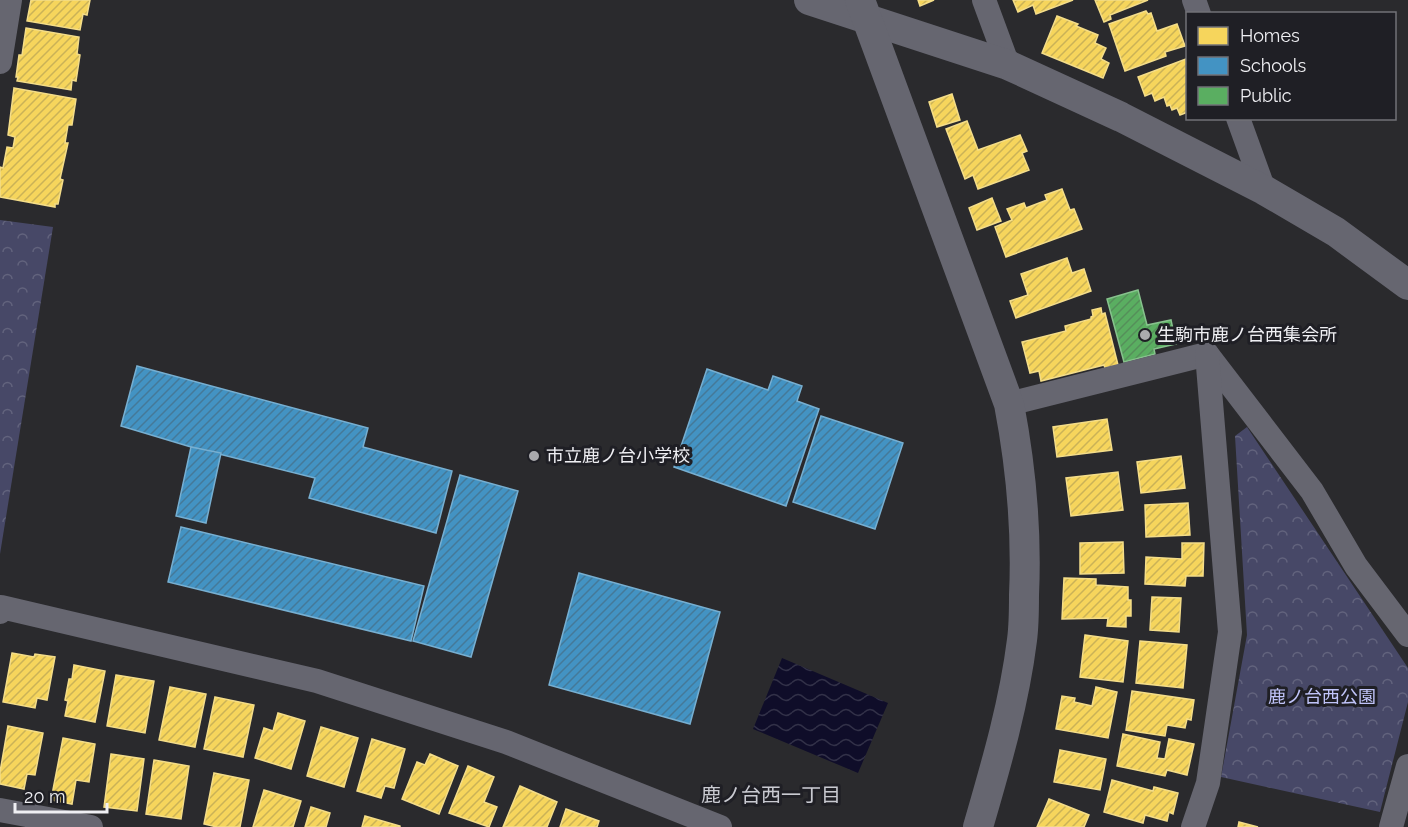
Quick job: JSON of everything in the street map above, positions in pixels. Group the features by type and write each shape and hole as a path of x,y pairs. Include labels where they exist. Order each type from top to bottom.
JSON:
{"street":[{"path":"0,62 10,0"},
{"path":"809,0 864,10 1008,65 1121,117 1264,190 1336,232 1408,285"},
{"path":"984,0 1008,65"},
{"path":"864,10 1009,404 1016,440 1026,540 1022,638 1013,694 978,827"},
{"path":"1239,120 1264,190"},
{"path":"1009,404 1207,354"},
{"path":"1207,354 1312,491 1356,566 1408,635"},
{"path":"1193,827 1208,783 1230,632 1207,354"},
{"path":"0,612 1,607 316,681 506,742 720,827"},
{"path":"1391,827 1408,766"},
{"path":"0,810 91,827"}],"green space":[{"path":"0,220 53,227 0,554"},
{"name":"鹿ノ台西公園","path":"1247,427 1408,668 1408,702 1380,812 1221,777 1247,635 1235,436"}],"water":[{"path":"782,658 888,703 858,773 753,729"}],"building: Homes":[{"path":"31,0 90,0 87,15 83,14 80,30 27,21"},
{"path":"918,0 934,0 920,6"},
{"path":"1013,0 1073,0 1036,14 1033,5 1018,12"},
{"path":"1095,0 1148,0 1110,15 1111,19 1104,22"},
{"path":"1146,11 1148,14 1151,13 1157,31 1177,24 1185,46 1165,52 1166,56 1125,71 1109,24"},
{"path":"1057,16 1098,35 1095,43 1106,48 1101,59 1109,63 1103,78 1042,53"},
{"path":"26,28 79,37 77,54 80,55 76,81 72,80 71,90 17,81 19,55 22,55"},
{"path":"1186,59 1186,113 1180,115 1177,108 1172,110 1170,105 1167,106 1164,97 1155,101 1152,93 1145,96 1138,77"},
{"path":"14,88 76,99 72,125 68,125 65,143 68,143 60,179 63,180 58,204 55,204 55,207 0,197 0,167 3,168 7,147 13,148 15,137 8,135"},
{"path":"952,94 960,120 937,127 929,102"},
{"path":"967,121 978,150 1020,135 1027,151 1022,153 1029,170 978,189 973,175 965,179 946,129"},
{"path":"1062,189 1070,210 1074,209 1082,229 1006,257 995,227 1012,220 1007,209 1024,203 1026,208 1047,200 1045,195"},
{"path":"992,198 1001,221 977,230 969,208"},
{"path":"1067,258 1072,273 1084,269 1091,291 1016,318 1010,301 1028,295 1021,274"},
{"path":"1101,308 1102,314 1105,313 1118,365 1105,368 1104,365 1041,381 1039,371 1030,373 1022,342 1066,331 1065,326 1091,319 1092,310"},
{"path":"1107,419 1112,450 1057,457 1053,427"},
{"path":"1181,456 1185,488 1141,493 1137,462"},
{"path":"1118,472 1123,510 1071,516 1066,478"},
{"path":"1188,503 1190,535 1146,537 1145,505"},
{"path":"1123,542 1124,573 1080,574 1080,543"},
{"path":"1182,543 1204,543 1203,576 1186,576 1185,586 1145,584 1146,557 1182,559"},
{"path":"1064,578 1096,579 1096,585 1128,587 1131,616 1126,616 1126,627 1107,626 1108,618 1062,619"},
{"path":"1152,597 1181,598 1179,632 1150,630"},
{"path":"1085,635 1128,641 1123,682 1080,677"},
{"path":"1140,641 1187,645 1183,688 1136,683"},
{"path":"12,653 34,657 35,654 55,657 47,700 37,698 35,708 3,702"},
{"path":"74,665 105,671 95,722 65,716 68,701 65,700"},
{"path":"116,675 154,681 145,733 107,726"},
{"path":"170,687 206,694 195,747 159,740"},
{"path":"1096,687 1117,692 1108,738 1056,729 1062,696 1075,698 1074,702 1092,706"},
{"path":"1132,691 1194,700 1191,720 1187,719 1185,728 1167,725 1165,736 1126,730"},
{"path":"215,697 254,705 243,757 204,749"},
{"path":"278,713 305,721 291,769 255,758 264,728 273,731"},
{"path":"8,726 43,733 35,775 27,774 24,789 0,784"},
{"path":"321,727 358,738 344,787 307,776"},
{"path":"1123,734 1160,742 1157,758 1165,759 1169,739 1194,744 1187,775 1167,770 1165,776 1117,766"},
{"path":"63,738 95,744 89,782 76,780 72,804 51,800"},
{"path":"372,739 405,749 394,788 385,786 381,798 357,791"},
{"path":"1060,750 1106,759 1100,790 1054,782"},
{"path":"111,754 144,759 137,811 104,807"},
{"path":"430,754 458,766 439,814 402,799 417,762 425,765"},
{"path":"154,760 189,766 181,819 146,814"},
{"path":"468,766 494,777 484,802 497,807 489,827 449,813"},
{"path":"214,773 249,780 240,827 217,827 204,824"},
{"path":"1112,780 1153,791 1154,787 1178,793 1173,814 1169,812 1167,821 1145,815 1143,823 1104,812"},
{"path":"520,786 557,802 547,827 503,827"},
{"path":"264,790 301,801 293,827 253,827"},
{"path":"1049,799 1089,815 1084,827 1037,827"},
{"path":"311,807 330,813 326,827 305,827"},
{"path":"566,809 599,821 597,827 560,827"},
{"path":"365,816 400,826 400,827 362,827"},
{"path":"1239,822 1258,827 1238,827"}],"building: Schools":[{"path":"137,366 368,428 363,447 452,471 436,533 309,498 315,478 191,447 121,426"},
{"path":"707,369 768,390 773,376 802,386 797,401 819,409 786,506 674,467"},
{"path":"821,416 903,443 875,529 793,502"},
{"path":"191,447 221,453 206,523 176,516"},
{"path":"460,475 518,491 471,657 413,641"},
{"path":"181,527 424,586 411,641 168,582"},
{"path":"579,573 720,612 690,724 549,685"}],"building: Public":[{"name":"生駒市鹿ノ台西集会所","path":"1138,290 1147,325 1171,320 1176,344 1154,349 1155,354 1124,362 1107,299"}],"place":[{"name":"生駒市鹿ノ台西集会所","path":"1145,335"},
{"name":"市立鹿ノ台小学校","path":"534,456"}],"district":[{"name":"鹿ノ台西一丁目","path":"771,795"}]}
